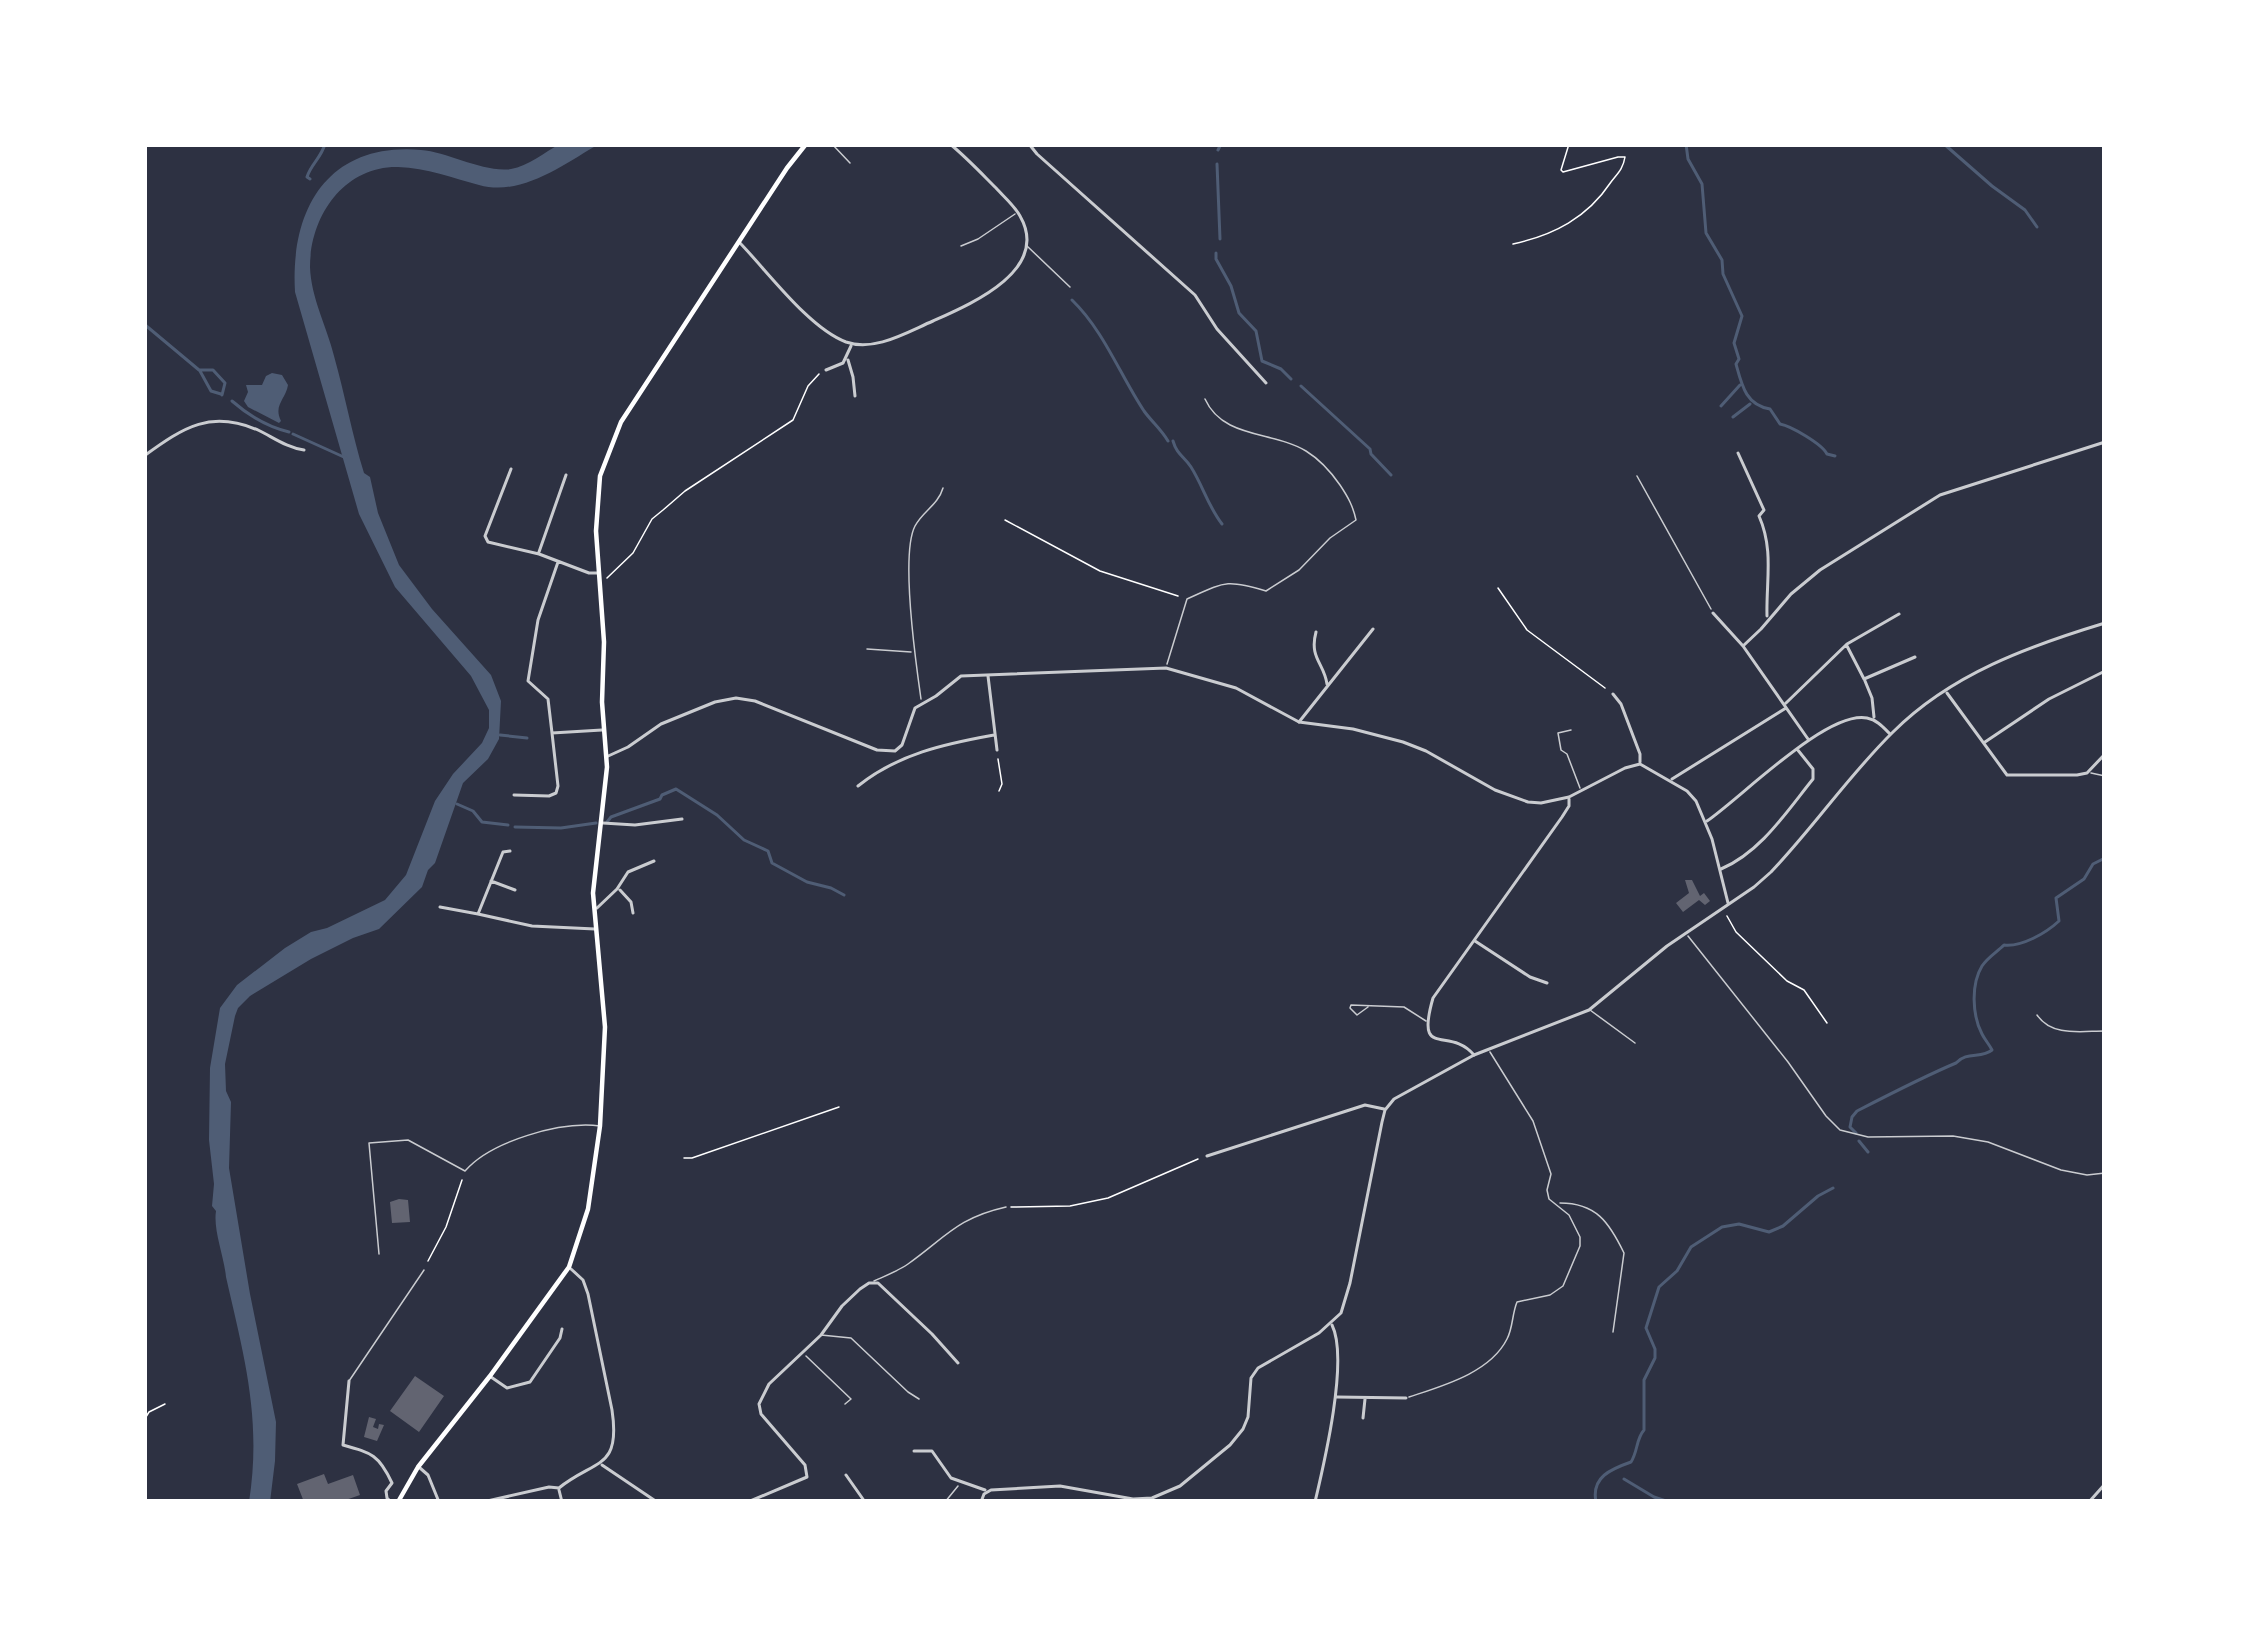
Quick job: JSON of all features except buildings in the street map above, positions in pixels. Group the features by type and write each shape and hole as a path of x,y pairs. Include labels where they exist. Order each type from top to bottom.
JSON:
{"main road":[{"path":"395,1502 569,1267 594,1180 605,1028 593,879 606,757 596,531 600,476 614,437 649,378 806,144"}],"street":[{"path":"740,243 819,326 852,344 897,337 978,301 1022,261 1027,246 1024,224 1018,212 951,144"},
{"path":"1030,144 1195,296 1266,383"},
{"path":"826,370 847,358 852,344"},
{"path":"847,358 855,396"},
{"path":"144,456 189,427 221,420 254,428 304,450"},
{"path":"1743,646 1791,593 1820,570 1940,495 2105,442"},
{"path":"1738,453 1764,510 1759,516 1770,556 1767,620"},
{"path":"511,470 484,536 488,542 601,576"},
{"path":"539,554 566,475"},
{"path":"514,795 549,796 558,786 548,699 528,681 538,620 558,562"},
{"path":"1713,613 1743,646 1808,739"},
{"path":"1670,780 1785,706 1846,644 1899,614"},
{"path":"914,1451 932,1451 947,1474 986,1492 1060,1486 1142,1500 1172,1491 1243,1429 1251,1378 1258,1368 1331,1324 1340,1313 1348,1294 1385,1110 1404,1091 1488,1048 1589,1010 1772,872 1890,734 1924,704 2030,646 2105,622"},
{"path":"1299,722 1372,629"},
{"path":"1316,632 1314,650 1327,684"},
{"path":"1846,644 1872,698 1874,719"},
{"path":"1864,680 1915,657"},
{"path":"606,757 661,724 736,698 755,701 877,750 895,752 902,745 912,712 961,676 1166,668 1236,688 1299,722 1388,736 1528,802 1569,797 1640,764 1692,795 1721,869 1726,906"},
{"path":"1984,743 2049,699 2105,671"},
{"path":"988,674 997,749"},
{"path":"1946,691 2006,775 2087,772 2105,754"},
{"path":"1613,694 1621,704 1640,764"},
{"path":"1706,821 1808,739 1839,722 1874,719 1890,734"},
{"path":"552,734 604,730"},
{"path":"858,786 928,748 994,735"},
{"path":"1721,869 1767,835 1813,778 1814,769 1797,749"},
{"path":"1474,1055 1466,1046 1429,1034 1426,1021 1436,991 1570,806 1569,797"},
{"path":"601,823 635,825 682,819"},
{"path":"478,914 503,852 510,851"},
{"path":"595,909 628,872 654,861"},
{"path":"490,880 515,890"},
{"path":"617,889 631,902 633,914"},
{"path":"440,908 532,926 597,929"},
{"path":"1474,940 1547,983"},
{"path":"1207,1156 1365,1105 1385,1110"},
{"path":"482,1502 559,1488 608,1456 615,1437 612,1410 588,1294 583,1280 569,1267"},
{"path":"748,1502 807,1477 805,1465 758,1409 769,1384 860,1289 874,1281 958,1364"},
{"path":"1315,1502 1335,1397 1337,1335 1331,1324"},
{"path":"490,1376 507,1388 530,1382 562,1329"},
{"path":"350,1382 343,1445 382,1461 392,1483 405,1488"},
{"path":"1335,1397 1406,1398"},
{"path":"1363,1418 1366,1397"},
{"path":"600,1464 658,1502"},
{"path":"418,1467 428,1475 439,1502"},
{"path":"846,1475 865,1502"},
{"path":"392,1483 387,1498 395,1502"},
{"path":"2090,1502 2105,1484"},
{"path":"559,1488 562,1502"},
{"path":"981,1502 986,1492"}],"lane":[{"path":"832,144 850,163"},
{"path":"961,246 1018,212"},
{"path":"1027,246 1070,287"},
{"path":"1166,668 1187,599 1236,582 1266,591 1299,570 1355,520 1354,506 1343,489 1306,451 1229,425 1211,413 1205,400"},
{"path":"1637,476 1713,613"},
{"path":"922,703 911,544 915,526 944,488"},
{"path":"867,649 915,652"},
{"path":"1571,730 1558,733 1582,791"},
{"path":"2087,772 2105,776"},
{"path":"1689,931 1840,1130 1868,1138 1953,1136 1988,1142 2061,1171 2105,1173"},
{"path":"1367,1006 1404,1007 1426,1021"},
{"path":"1589,1010 1635,1043"},
{"path":"2038,1016 2053,1030 2105,1031"},
{"path":"1406,1398 1487,1362 1509,1336 1517,1303 1557,1292 1580,1246 1569,1215 1547,1194 1551,1174 1530,1114 1488,1048"},
{"path":"380,1254 369,1143 408,1140 465,1171 486,1153 515,1141 569,1125 600,1126"},
{"path":"1556,1204 1573,1203 1595,1211 1624,1252 1613,1332"},
{"path":"874,1281 906,1265 968,1219 1006,1207"},
{"path":"350,1382 424,1270"},
{"path":"820,1335 851,1338 919,1400"},
{"path":"803,1353 850,1400 845,1404"},
{"path":"945,1502 959,1482"}],"path":[{"path":"1513,244 1539,238 1580,216 1602,198 1624,165 1624,157 1618,157 1563,172 1569,144"},
{"path":"601,576 609,578 633,553 652,519 686,491 793,420 808,386 819,374"},
{"path":"1005,520 1100,571 1187,599"},
{"path":"1498,588 1527,630 1613,694"},
{"path":"997,749 999,791"},
{"path":"1726,906 1736,932 1804,990 1827,1023"},
{"path":"684,1158 839,1107"},
{"path":"1006,1207 1070,1206 1108,1198 1207,1156"},
{"path":"424,1270 446,1227 465,1171"},
{"path":"144,1420 165,1404"}],"water":[{"path":"560,144 599,144 527,183 495,188 409,168 379,169 346,185 316,230 311,279 378,513 399,565 491,675 501,701 499,739 488,759 463,783 422,887 379,929 311,959 250,996 235,1016 225,1064 231,1102 229,1168 276,1422 270,1502 249,1502 253,1443 249,1388 212,1206 210,1068 220,1008 237,985 285,948 385,900 406,875 435,801 489,728 489,710 471,676 395,587 359,514 295,292 300,234 321,187 361,157 389,150 421,150 511,169"},
{"path":"272,373 282,375 288,385 279,406 279,423 244,401 246,385 262,385"}],"waterway":[{"path":"310,179 309,172 325,144"},
{"path":"1218,150 1221,144"},
{"path":"1686,144 1688,159 1702,184 1706,233 1722,260 1723,274 1742,316 1734,343 1743,387 1780,424 1835,456"},
{"path":"1944,144 2025,210 2037,227"},
{"path":"1217,164 1220,239"},
{"path":"1216,253 1239,313 1256,331 1262,361 1291,379"},
{"path":"1072,300 1168,441"},
{"path":"144,324 199,370 213,370 225,383 222,395"},
{"path":"200,371 211,391 221,394"},
{"path":"1721,406 1740,385"},
{"path":"1301,386 1370,449 1391,475"},
{"path":"232,401 259,420 289,432"},
{"path":"1733,417 1750,404"},
{"path":"293,434 346,458"},
{"path":"1173,441 1222,524"},
{"path":"500,735 527,738"},
{"path":"607,822 676,789 717,815 744,840 768,851 772,863 844,895"},
{"path":"457,804 473,811 482,822 508,825"},
{"path":"515,827 596,823"},
{"path":"1856,1133 1850,1127 1857,1111 1965,1057 1992,1050 1975,1009 1982,966 2004,945 2033,938 2059,921 2056,898 2105,858"},
{"path":"1859,1141 1868,1152"},
{"path":"1596,1502 1600,1480 1631,1462 1644,1430 1644,1380 1655,1358 1646,1328 1659,1287 1677,1271 1691,1247 1722,1227 1739,1224 1769,1232 1833,1188"},
{"path":"1624,1479 1669,1502"}]}
